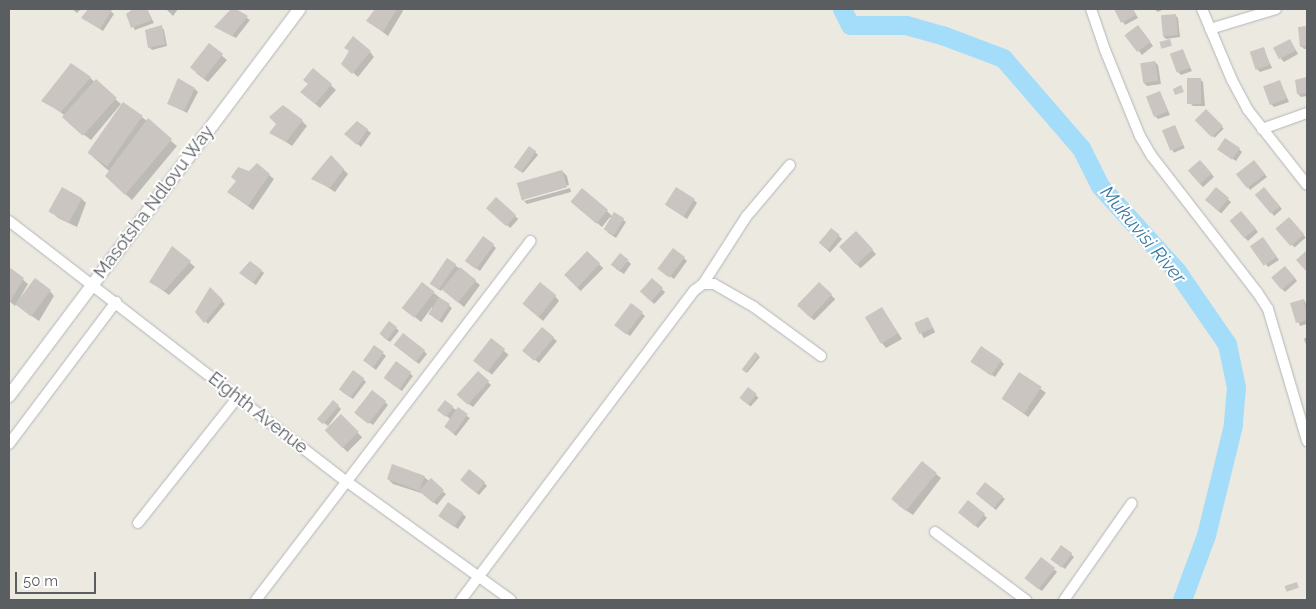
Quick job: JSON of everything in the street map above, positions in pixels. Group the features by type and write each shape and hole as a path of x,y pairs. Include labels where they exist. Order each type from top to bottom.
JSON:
{"street":[{"name":"Masotsha Ndlovu Way","path":"9,396 300,9"},
{"path":"1091,9 1105,50 1140,136 1151,155 1257,292 1268,310 1307,441"},
{"path":"1202,9 1232,80 1262,129 1307,185"},
{"path":"1210,29 1276,9"},
{"path":"1262,129 1307,113"},
{"path":"460,600 695,290 703,284 746,217 790,165"},
{"name":"Eighth Avenue","path":"9,221 346,481 511,600"},
{"path":"256,600 530,241"},
{"path":"703,284 714,284 754,307 821,356"},
{"path":"9,444 116,302"},
{"path":"138,523 238,397"},
{"path":"1064,600 1132,503"},
{"path":"935,532 1026,600"}],"building":[{"path":"88,9 112,10 100,29 81,18"},
{"path":"133,9 147,9 152,20 131,28 126,14"},
{"path":"231,9 236,9 248,16 232,36 214,27"},
{"path":"375,9 397,9 383,32 366,21"},
{"path":"1114,9 1133,9 1136,15 1121,23"},
{"path":"1176,14 1178,35 1163,36 1161,15"},
{"path":"162,25 165,44 148,48 145,30"},
{"path":"1138,25 1151,42 1137,52 1124,35"},
{"path":"1307,26 1307,46 1300,47 1298,27"},
{"path":"353,36 371,51 352,74 341,64 349,51 344,48"},
{"path":"1170,39 1172,46 1161,49 1159,42"},
{"path":"1290,39 1296,51 1279,59 1273,48"},
{"path":"209,43 223,54 204,79 190,67"},
{"path":"1264,47 1270,65 1256,70 1250,52"},
{"path":"1183,49 1190,68 1177,73 1170,54"},
{"path":"1155,61 1158,81 1143,83 1140,63"},
{"path":"71,63 91,77 61,112 41,101"},
{"path":"313,68 332,84 315,104 300,92 308,84 303,80"},
{"path":"1307,77 1307,93 1297,94 1295,80"},
{"path":"178,78 195,88 184,111 167,104"},
{"path":"1187,78 1201,78 1201,104 1187,104"},
{"path":"96,79 117,98 83,136 62,117"},
{"path":"1280,80 1287,99 1270,105 1263,86"},
{"path":"1181,85 1184,92 1175,95 1173,89"},
{"path":"1160,91 1168,112 1154,117 1146,96"},
{"path":"123,102 143,116 107,167 87,153"},
{"path":"283,105 303,120 286,142 269,133 276,124 269,117"},
{"path":"1206,109 1223,126 1212,137 1195,120"},
{"path":"148,118 172,139 125,195 105,176"},
{"path":"357,121 368,129 357,145 344,134"},
{"path":"1175,125 1183,145 1170,151 1162,130"},
{"path":"1225,138 1240,148 1232,160 1217,150"},
{"path":"529,146 536,151 521,172 514,167"},
{"path":"331,155 344,169 330,188 311,179"},
{"path":"1200,160 1212,174 1200,184 1188,170"},
{"path":"1254,160 1265,174 1247,188 1236,174"},
{"path":"257,163 270,174 248,206 227,192 236,181 231,177 238,167 249,171"},
{"path":"562,170 567,187 522,200 517,183"},
{"path":"62,187 82,198 69,223 48,211"},
{"path":"676,187 695,199 684,216 665,205"},
{"path":"1216,187 1229,198 1218,211 1205,200"},
{"path":"1264,187 1280,206 1271,214 1255,195"},
{"path":"582,188 608,210 596,224 570,202"},
{"path":"496,197 516,215 506,226 486,208"},
{"path":"1241,211 1256,229 1244,238 1230,221"},
{"path":"614,212 624,218 614,235 604,229"},
{"path":"1289,217 1304,234 1291,246 1275,229"},
{"path":"831,228 840,235 828,250 819,243"},
{"path":"856,231 873,249 856,265 839,247"},
{"path":"483,236 494,244 476,269 465,261"},
{"path":"1263,237 1277,257 1264,266 1250,246"},
{"path":"172,246 191,261 164,291 149,282"},
{"path":"673,248 685,257 669,278 657,269"},
{"path":"1307,250 1307,272 1296,260"},
{"path":"587,251 600,263 578,287 564,275"},
{"path":"620,253 629,260 619,272 611,265"},
{"path":"447,258 456,264 439,290 430,284"},
{"path":"250,261 262,270 253,283 239,273"},
{"path":"1285,266 1295,278 1281,290 1271,278"},
{"path":"9,267 24,278 10,302 9,301"},
{"path":"460,267 476,280 458,303 442,290"},
{"path":"35,278 51,290 31,316 15,304"},
{"path":"652,278 663,288 651,301 640,291"},
{"path":"422,282 435,292 414,318 402,308"},
{"path":"540,282 556,295 539,317 522,304"},
{"path":"819,282 832,294 810,318 797,305"},
{"path":"210,287 223,300 204,323 195,312"},
{"path":"439,297 450,304 439,321 428,314"},
{"path":"1304,299 1307,320 1296,323 1290,303"},
{"path":"631,303 643,312 626,334 614,325"},
{"path":"882,307 898,334 881,344 865,317"},
{"path":"928,317 933,328 919,334 914,323"},
{"path":"389,321 397,327 387,340 379,334"},
{"path":"542,327 554,337 534,361 522,351"},
{"path":"403,333 425,350 416,362 394,345"},
{"path":"491,338 505,349 487,372 473,361"},
{"path":"374,345 384,352 373,367 363,361"},
{"path":"981,346 1002,360 991,376 970,362"},
{"path":"755,352 759,355 746,373 742,370"},
{"path":"396,361 411,372 399,389 384,378"},
{"path":"353,370 364,378 350,398 339,389"},
{"path":"478,371 489,381 468,405 457,395"},
{"path":"1019,372 1042,387 1024,414 1002,399"},
{"path":"748,387 757,394 748,405 739,398"},
{"path":"372,390 386,401 368,424 354,413"},
{"path":"333,400 339,405 323,424 317,419"},
{"path":"445,400 454,407 446,417 437,410"},
{"path":"458,407 468,414 454,434 444,427"},
{"path":"341,414 359,432 342,448 325,430"},
{"path":"922,461 937,473 906,511 891,499"},
{"path":"392,464 425,476 419,491 387,479"},
{"path":"469,469 485,482 477,493 460,480"},
{"path":"431,478 444,490 433,503 419,491"},
{"path":"985,482 1003,496 994,508 976,494"},
{"path":"968,500 985,514 975,526 958,512"},
{"path":"448,502 464,513 454,527 438,516"},
{"path":"1061,545 1072,553 1062,568 1050,560"},
{"path":"1041,557 1055,568 1039,589 1024,578"},
{"path":"1297,582 1299,588 1286,592 1285,586"}],"waterway":[{"name":"Mukuvisi River","path":"842,9 850,25 906,25 942,35 1003,58 1081,148 1100,186 1176,270 1227,344 1236,387 1233,425 1206,535 1182,600"}]}
